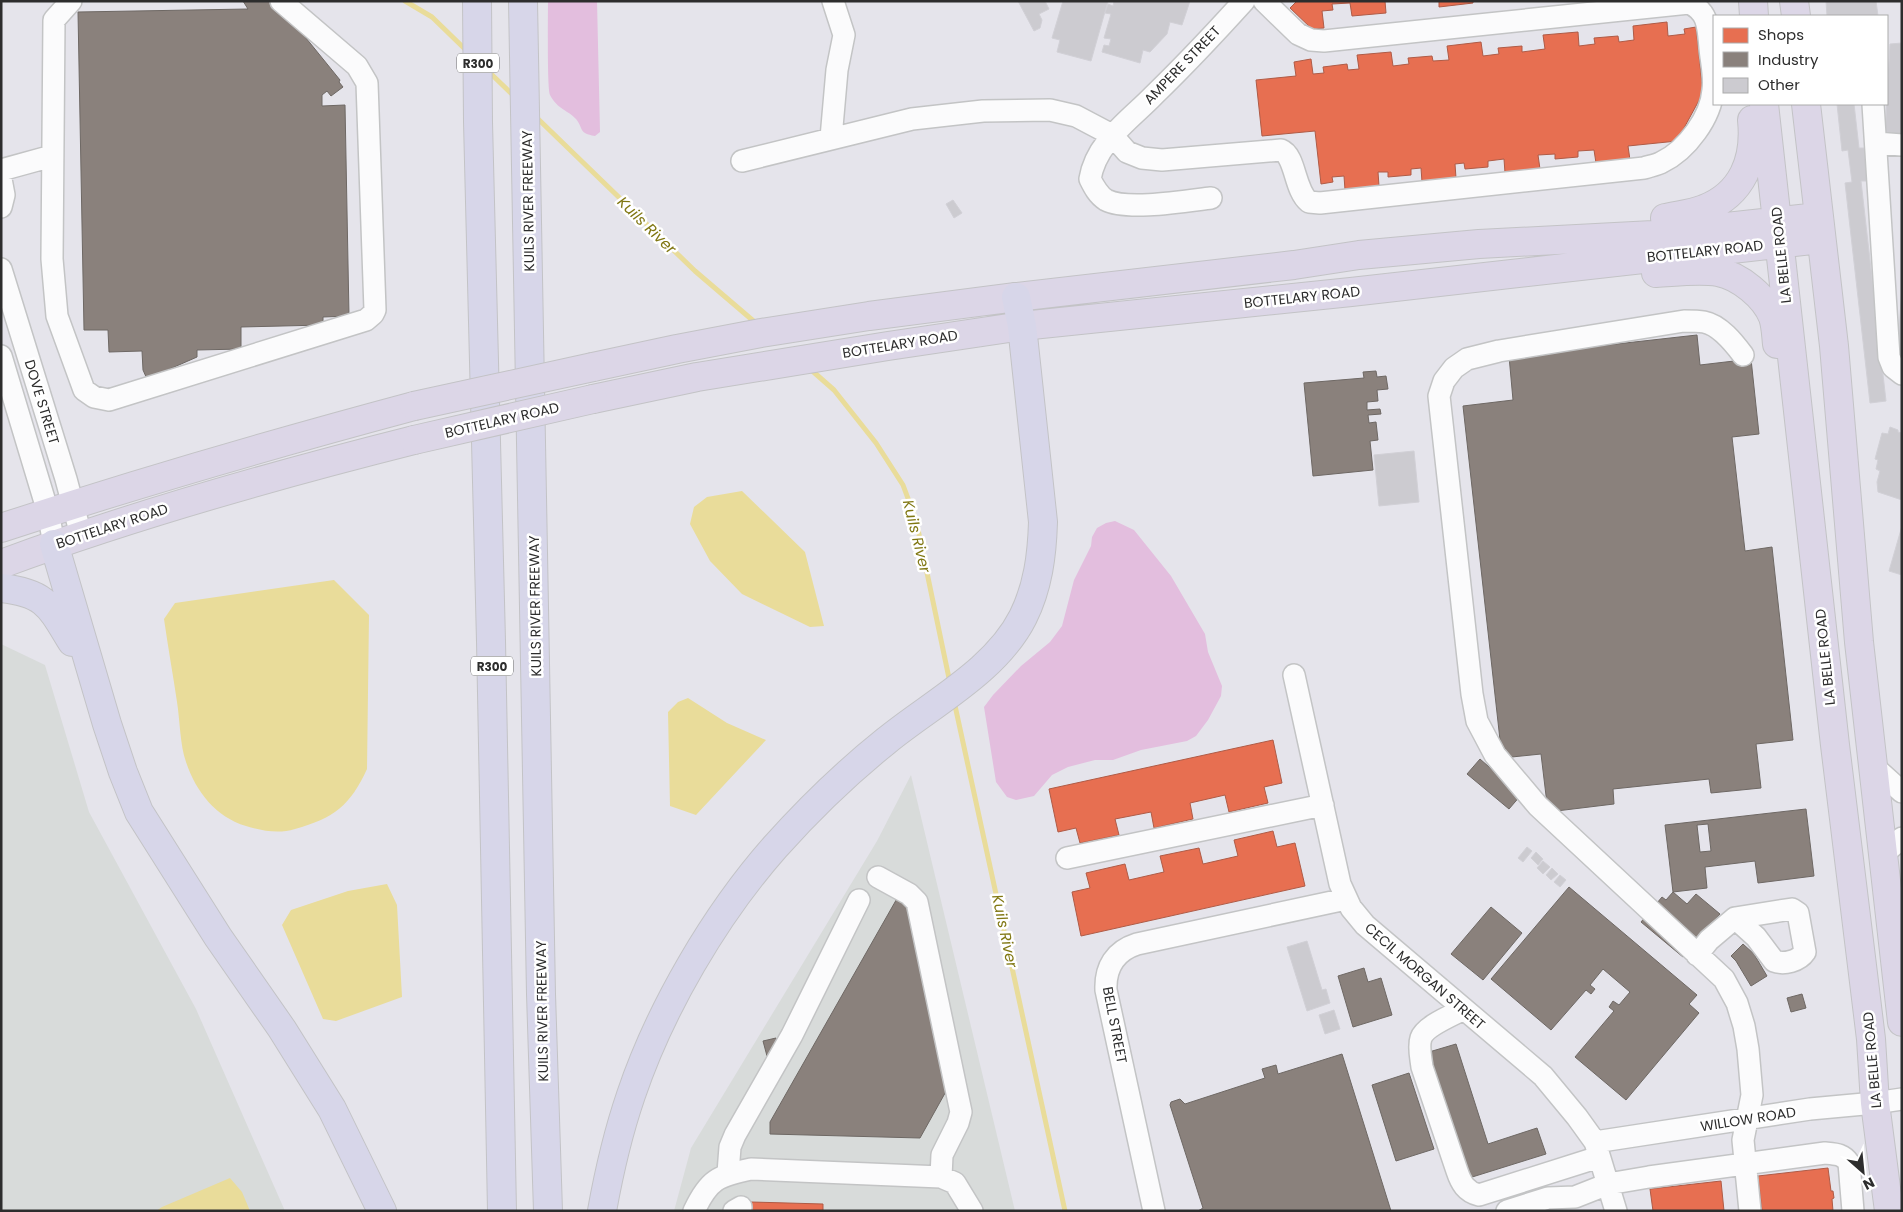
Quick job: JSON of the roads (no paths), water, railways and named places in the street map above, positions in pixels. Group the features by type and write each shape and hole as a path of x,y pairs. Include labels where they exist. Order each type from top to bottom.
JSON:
{"highway":[{"name":"KUILS RIVER FREEWAY","path":"523,1 528,176 541,984 548,1211"},
{"name":"R300","path":"477,3 502,1211"},
{"path":"602,1211 609,1176 632,1094 659,1027 690,966 740,892 774,848 846,775 886,741 976,673 1011,636 1023,617 1033,592 1042,553 1044,522 1022,326 1016,297"},
{"path":"54,544 92,675 123,772 139,812 212,929 282,1029 332,1109 382,1211"},
{"path":"1,588 35,595 54,611 92,675"}],"main road":[{"path":"1753,1 1754,15"},
{"path":"1794,1 1796,15"},
{"path":"1562,240 1702,210 1719,201 1735,189 1744,175 1751,158 1753,135 1750,105"},
{"name":"LA BELLE ROAD","path":"1764,105 1836,755 1871,1039 1875,1104 1888,1211"},
{"path":"1806,105 1834,346 1859,642 1872,765 1892,846 1902,1022"},
{"name":"BOTTELARY ROAD","path":"1,564 81,535 284,474 414,440 697,377 1022,326 1312,296 1565,267 1779,232 1819,228"},
{"name":"BOTTELARY ROAD","path":"1,528 263,447 414,406 677,349 869,316 1294,265 1360,255 1480,244 1652,235 1779,232"},
{"path":"1565,267 1617,273 1718,272 1730,276 1759,296 1773,317 1775,326 1795,488 1814,556"}],"street":[{"path":"71,1 54,20 52,259 57,316 84,390 94,398 101,400 116,398 370,318 375,310 367,83 356,66 281,1"},
{"path":"831,138 837,70 844,35 833,1"},
{"name":"AMPERE STREET","path":"1211,198 1156,204 1122,204 1106,200 1095,190 1090,179 1091,172 1100,154 1116,131 1154,96 1244,1"},
{"path":"1264,1 1298,34 1311,40 1324,41 1689,3 1698,7 1704,13 1708,26 1713,78"},
{"path":"742,161 912,118 983,111 1050,110 1076,116 1116,131 1127,152 1142,158 1234,155 1281,150 1289,156 1302,194 1309,202 1320,203 1644,168 1662,162 1694,135 1706,116 1713,92"},
{"path":"1873,105 1889,357 1894,367 1902,374"},
{"path":"1876,143 1902,145"},
{"path":"1,170 52,156"},
{"path":"1,178 4,195 1,207"},
{"name":"DOVE STREET","path":"1,269 66,479 54,544"},
{"path":"1743,355 1734,343 1712,325 1703,322 1684,321 1499,351 1468,359 1454,368 1449,374 1444,381 1439,396 1472,694 1477,721 1495,755 1538,806 1724,979 1737,1003 1744,1026 1752,1095 1743,1140 1750,1211"},
{"name":"DOVE STREET","path":"1,356 8,393 61,509 81,535"},
{"name":"CECIL MORGAN STREET","path":"1294,675 1340,884 1346,899 1365,925 1543,1076 1577,1117 1597,1150 1616,1211"},
{"path":"1872,765 1902,792"},
{"path":"1067,858 1323,805"},
{"path":"878,877 909,894 918,902 961,1112 958,1123 942,1155 941,1177"},
{"name":"BELL STREET","path":"1154,1211 1106,990 1106,980 1112,961 1123,950 1138,944 1346,899"},
{"path":"728,1174 730,1147 735,1136 792,1035 859,900"},
{"path":"1697,955 1709,940 1735,918"},
{"name":"WILLOW ROAD","path":"1464,1009 1427,1030 1421,1038 1420,1048 1422,1066 1457,1172 1469,1191 1479,1195 1597,1150 1810,1109 1875,1104 1902,1099"},
{"path":"1507,1211 1548,1198 1575,1204 1608,1184 1825,1153 1838,1154 1845,1157 1849,1163 1853,1211"},
{"path":"694,1211 702,1193 713,1181 728,1174 751,1169 941,1177 955,1183 972,1211"}],"waterway":[{"name":"Kuils River","path":"405,1 432,17 468,52"},
{"name":"Kuils River","path":"487,70 515,97"},
{"name":"Kuils River","path":"535,116 695,271 757,324"},
{"name":"Kuils River","path":"809,368 834,390 876,443 903,485 916,520 950,683"},
{"name":"Kuils River","path":"954,701 1065,1211"}]}
